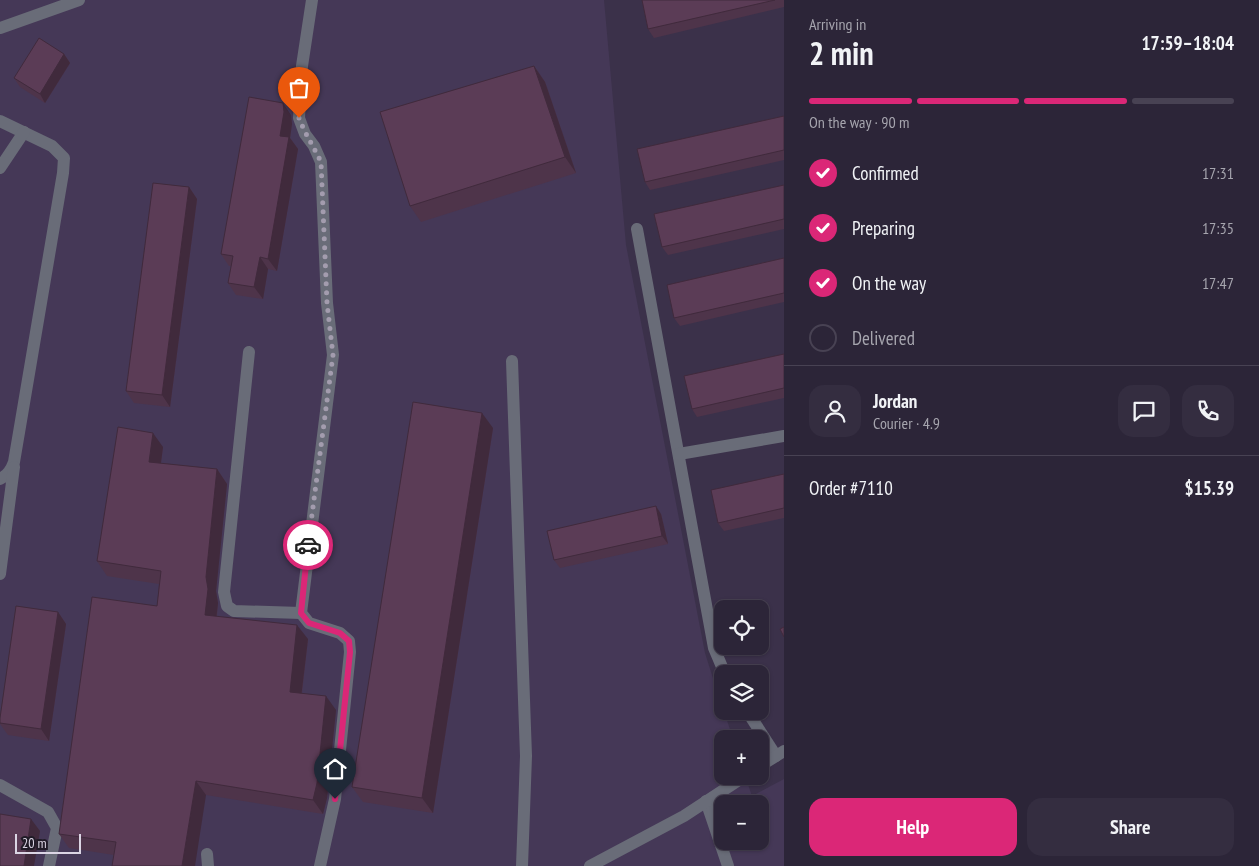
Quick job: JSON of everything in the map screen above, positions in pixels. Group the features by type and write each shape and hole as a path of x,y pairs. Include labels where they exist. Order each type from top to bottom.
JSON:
{"street":[{"path":"0,28 79,0"},
{"path":"312,0 302,66 299,118 305,134 314,146 321,162 327,303 333,355 301,613 309,623 340,633 349,641 350,652 335,799 320,866"},
{"path":"0,121 52,146 64,158 14,462 0,574"},
{"path":"0,168 24,132"},
{"path":"637,229 714,648 721,665"},
{"path":"249,352 224,592 227,606 234,611 301,613"},
{"path":"512,361 526,756 522,866"},
{"path":"679,454 784,436"},
{"path":"0,478 6,476 14,462"},
{"path":"754,720 780,754 769,761"},
{"path":"0,785 48,812 57,828 50,866"},
{"path":"590,866 684,816 731,785"},
{"path":"706,801 728,866"}],"shaded area":[{"path":"0,0 604,0 626,245 705,653 714,682 714,720 727,720 730,730 714,730 714,785 748,785 752,795 714,795 714,850 769,850 769,795 754,795 784,779 784,866 0,866"}],"building":[{"path":"642,0 775,0 648,29"},
{"path":"39,38 64,54 40,94 14,78"},
{"path":"534,66 565,157 410,206 380,112"},
{"path":"249,97 283,103 284,112 280,136 289,137 268,259 260,257 254,287 228,283 233,256 221,254"},
{"path":"784,116 784,150 645,182 637,149"},
{"path":"153,183 189,187 162,395 126,391"},
{"path":"784,185 784,219 662,247 654,214"},
{"path":"784,258 784,293 674,318 667,285"},
{"path":"784,354 784,388 692,409 684,376"},
{"path":"413,402 482,413 422,798 352,787"},
{"path":"118,427 153,433 149,462 217,469 206,577 208,589 205,615 297,625 290,692 326,696 317,783 313,800 196,781 182,866 112,866 116,842 59,834 92,597 157,606 161,571 97,561"},
{"path":"784,474 784,508 718,523 711,490"},
{"path":"656,506 662,536 554,560 547,531"},
{"path":"16,606 58,612 41,729 0,723"},
{"path":"784,627 784,637 780,629"},
{"path":"0,814 31,819 24,866 0,866"}],"way so far":[{"path":"299,118 305,134 314,146 321,162 327,303 333,355 308,545"}],"route":[{"path":"308,545 301,613 309,623 340,633 349,641 350,652 335,799"}]}
